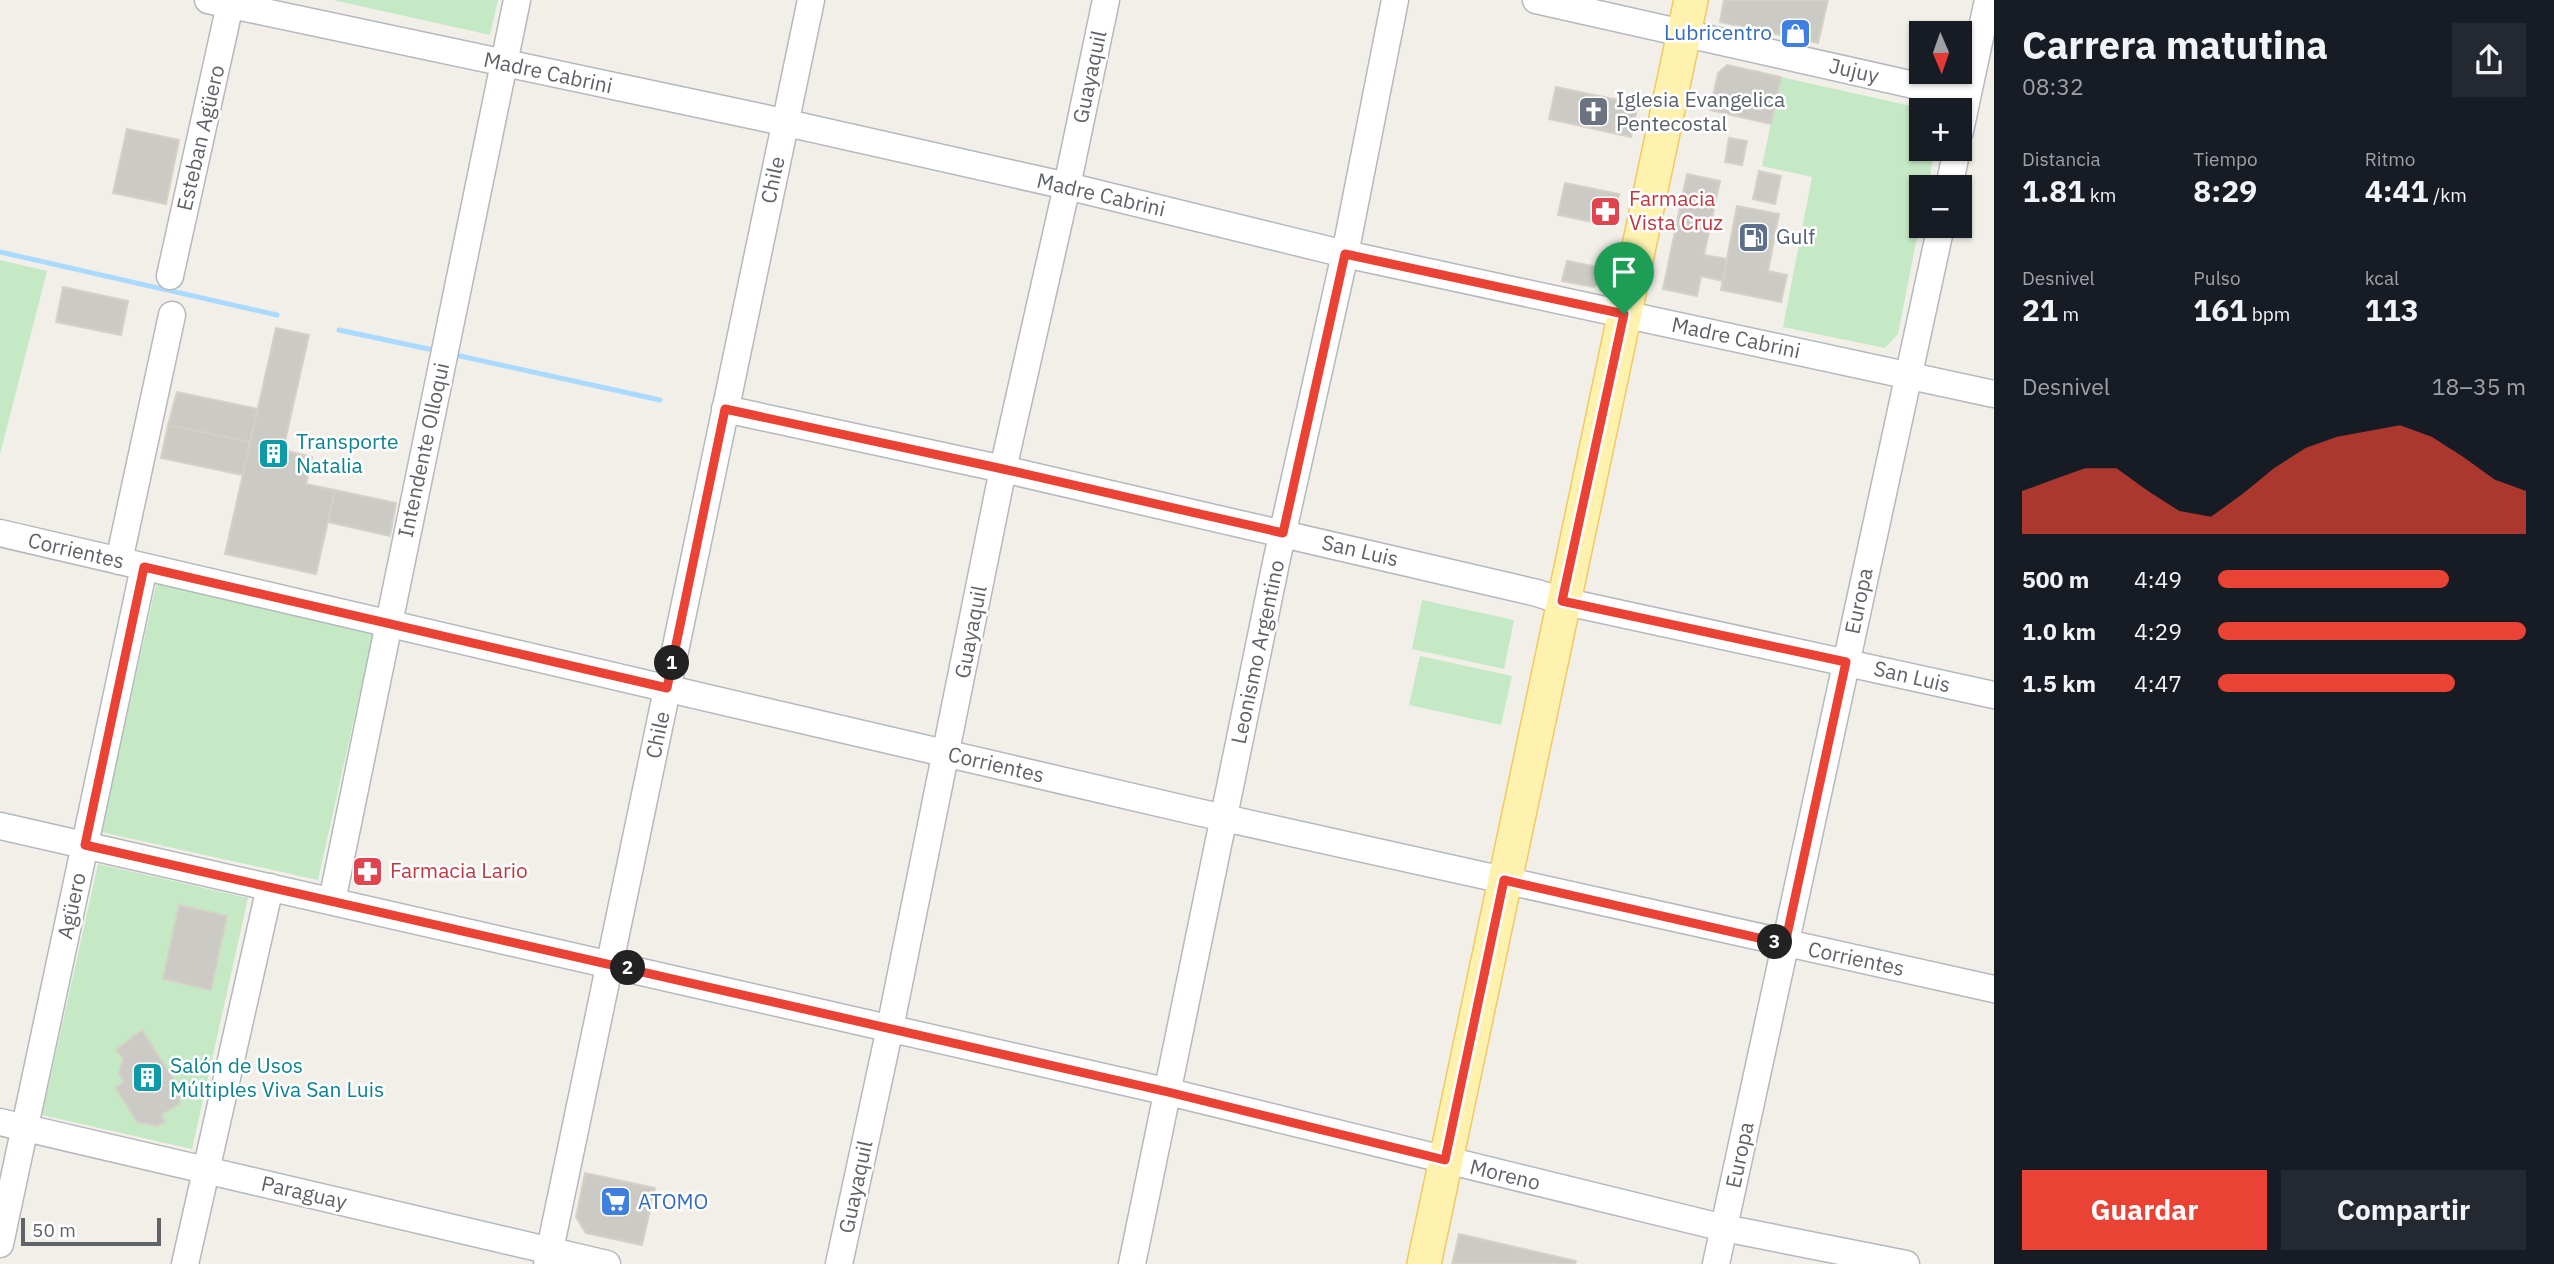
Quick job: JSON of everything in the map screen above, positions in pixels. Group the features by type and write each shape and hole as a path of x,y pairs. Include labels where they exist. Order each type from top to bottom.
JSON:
{"main road":[{"path":"1424,1264 1691,0"}],"street":[{"name":"Intendente Olloqui","path":"332,901 517,0"},
{"name":"Chile","path":"549,1258 811,0"},
{"name":"Guayaquil","path":"839,1264 890,1028 1003,469 1106,0"},
{"name":"Leonismo Argentino","path":"1132,1264 1223,817 1345,254 1395,0"},
{"name":"Jujuy","path":"1536,0 1966,97"},
{"path":"1966,97 1988,0"},
{"name":"Madre Cabrini","path":"223,2 1067,186 1345,254 1994,394"},
{"name":"Esteban Agüero","path":"170,275 223,2"},
{"name":"Europa","path":"1716,1264 1938,238"},
{"name":"Agüero","path":"0,1244 12,1125 85,845 172,315"},
{"name":"San Luis","path":"725,409 1283,533 1562,601 1994,695"},
{"name":"Corrientes","path":"0,533 1223,817 1994,989"},
{"name":"Moreno","path":"0,826 1168,1092 1724,1228 1906,1264"},
{"path":"185,1264 270,887"},
{"name":"Paraguay","path":"12,1125 206,1170 549,1258 607,1264"}],"green space":[{"path":"333,0 498,0 490,35"},
{"path":"1781,77 1909,106 1909,161 1933,161 1930,175 1909,175 1909,238 1917,238 1898,334 1885,348 1783,327 1812,177 1762,166"},
{"path":"0,260 47,271 0,454"},
{"path":"157,581 374,630 318,880 101,832"},
{"path":"1422,600 1514,620 1504,669 1412,649"},
{"path":"1420,656 1512,676 1501,725 1409,705"},
{"path":"98,864 248,898 192,1149 42,1115"}],"building":[{"name":"Lubricentro","path":"1724,0 1828,0 1818,43 1720,22"},
{"path":"1727,65 1781,77 1771,124 1710,110 1718,73"},
{"name":"Iglesia Evangelica Pentecostal","path":"1556,87 1638,104 1631,137 1549,119"},
{"path":"127,129 179,140 166,204 113,193"},
{"path":"1729,138 1747,141 1742,165 1725,162"},
{"path":"1759,171 1781,176 1775,204 1753,199"},
{"path":"1687,174 1720,181 1704,255 1727,259 1723,281 1701,276 1697,296 1663,289"},
{"path":"1565,183 1619,194 1612,226 1558,215"},
{"name":"Gulf","path":"1737,206 1779,214 1768,271 1787,275 1781,302 1721,290"},
{"path":"1567,261 1603,268 1600,283 1594,287 1562,281"},
{"path":"63,287 128,301 121,335 56,322"},
{"name":"Transporte Natalia","path":"276,328 309,335 283,450 312,457 306,484 335,490 316,574 225,554"},
{"path":"177,392 258,409 250,442 168,425"},
{"path":"168,425 250,442 243,475 161,458"},
{"path":"335,490 396,503 390,536 328,522"},
{"path":"179,905 227,916 211,990 163,979"},
{"name":"Salón de Usos Múltiples Viva San Luis","path":"142,1030 181,1091 179,1104 161,1115 165,1122 157,1126 137,1122 116,1088 124,1082 119,1074 123,1058 116,1050"},
{"name":"ATOMO","path":"585,1173 655,1188 642,1245 586,1233 576,1217"},
{"path":"1459,1234 1576,1261 1575,1264 1452,1264"}],"waterway":[{"path":"0,252 277,315"},
{"path":"339,330 438,351"},
{"path":"451,354 660,400"}],"place":[{"name":"Lubricentro","path":"1795,33"},
{"name":"Iglesia Evangelica Pentecostal","path":"1593,112"},
{"name":"Farmacia Vista Cruz","path":"1606,211"},
{"name":"Gulf","path":"1753,237"},
{"name":"Transporte Natalia","path":"273,454"},
{"name":"Farmacia Lario","path":"367,871"},
{"name":"Salón de Usos Múltiples Viva San Luis","path":"147,1078"},
{"name":"ATOMO","path":"615,1202"}],"route":[{"path":"1345,254 1624,314 1562,601 1846,662 1785,944 1504,880 1445,1160 1168,1092 85,845 144,567 667,688 725,409 1283,533 1345,254"}]}
